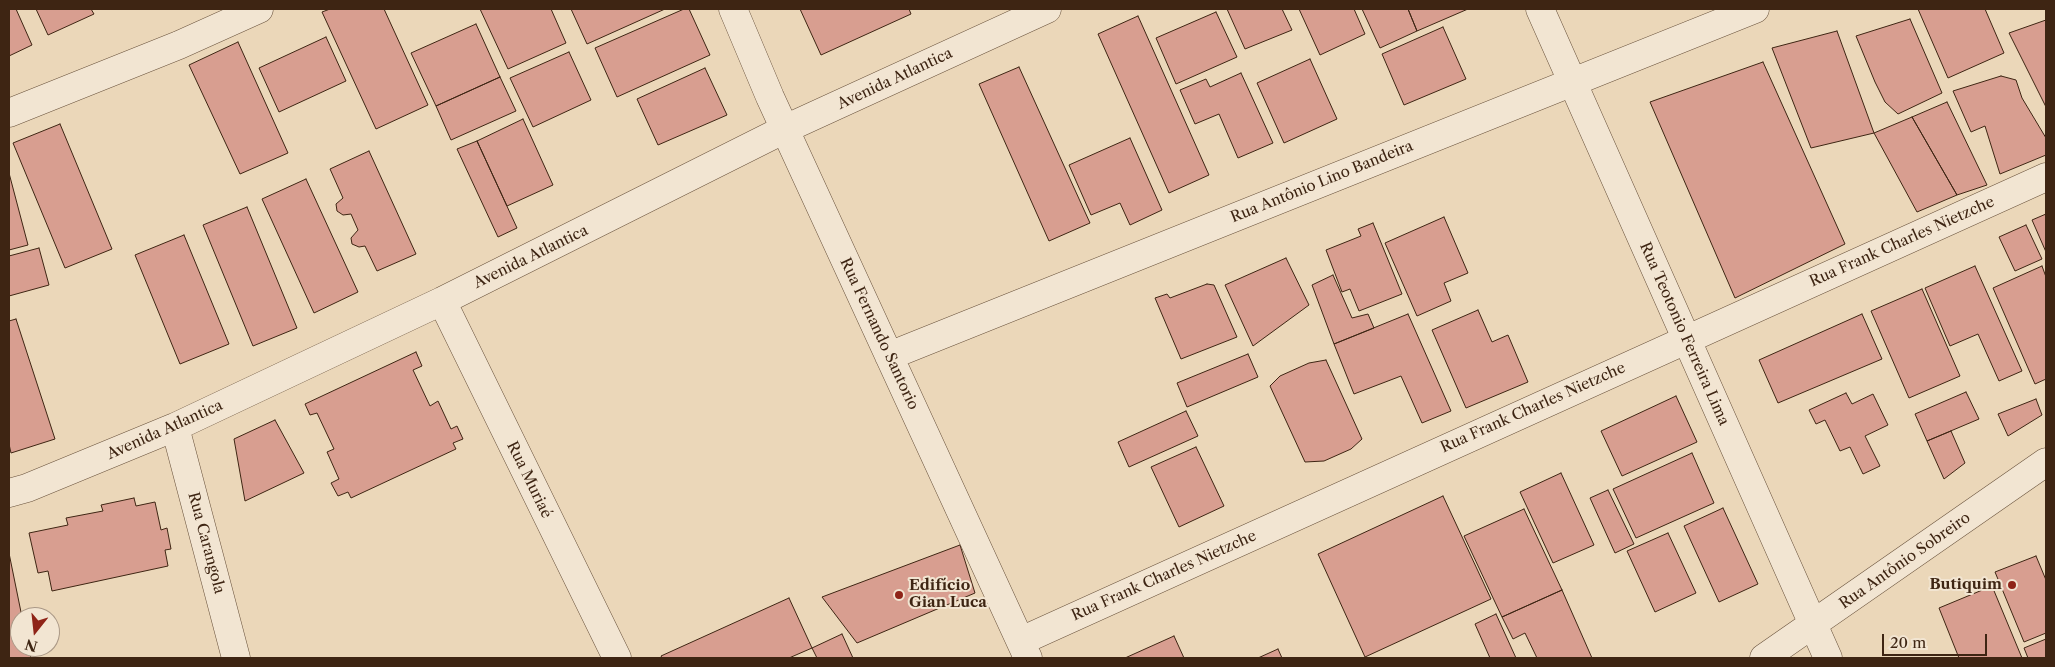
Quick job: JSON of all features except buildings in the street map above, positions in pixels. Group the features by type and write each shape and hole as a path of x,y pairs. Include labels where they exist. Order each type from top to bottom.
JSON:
{"street":[{"path":"9,113 179,45 259,9"},
{"name":"Rua Fernando Santorio","path":"732,9 785,129 1024,650"},
{"name":"Avenida Atlantica","path":"9,492 27,488 175,427 442,301 785,129 1047,9"},
{"name":"Rua Teotonio Ferreira Lima","path":"1540,9 1828,658"},
{"name":"Rua Antônio Lino Bandeira","path":"889,356 1754,9"},
{"name":"Rua Frank Charles Nietzche","path":"1024,650 1686,339 2046,177"},
{"name":"Rua Muriaé","path":"442,301 617,658"},
{"name":"Rua Carangola","path":"175,427 236,658"},
{"name":"Rua Antônio Sobreiro","path":"1764,658 2046,462"}],"place":[{"name":"Butiquim","path":"2012,585"},
{"name":"Edifício Gian Luca","path":"899,595"}]}
